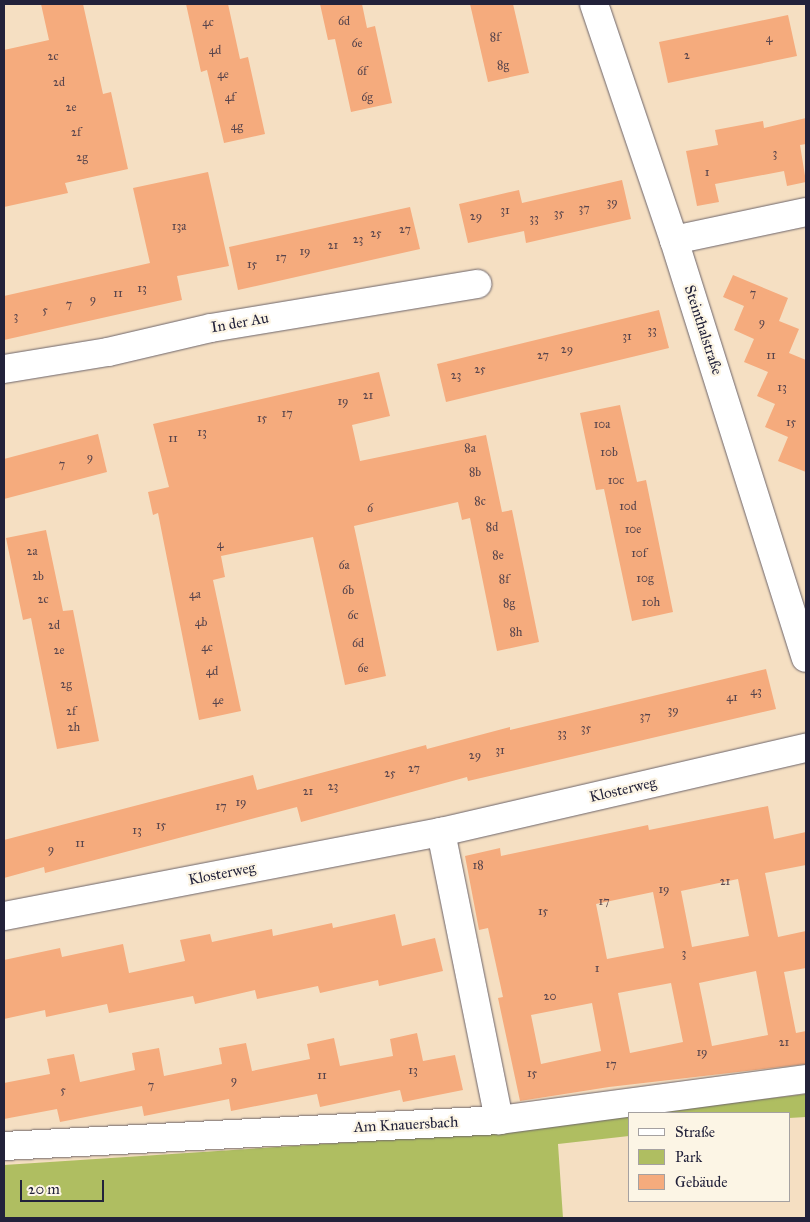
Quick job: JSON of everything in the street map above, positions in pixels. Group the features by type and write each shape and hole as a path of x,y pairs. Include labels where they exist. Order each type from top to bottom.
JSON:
{"street":[{"name":"Steinthalstraße","path":"594,4 674,240 806,658"},
{"path":"674,240 806,212"},
{"name":"In der Au","path":"4,369 108,352 211,328 478,284"},
{"name":"Klosterweg","path":"4,916 441,832 806,748"},
{"path":"441,832 498,1120"},
{"name":"Am Knauersbach","path":"4,1146 498,1120 806,1079"}],"green space":[{"path":"806,1094 806,1117 790,1118 790,1112 658,1112"},
{"path":"628,1116 628,1136 558,1144 563,1218 4,1218 4,1165 491,1133"}],"building":[{"path":"41,4 83,4 103,94 111,92 128,169 65,183 68,193 4,207 4,50 49,40"},
{"path":"186,4 228,4 240,59 248,57 265,134 224,143 207,70 201,72"},
{"path":"320,4 362,4 367,28 375,26 392,103 351,112 335,39 328,40"},
{"path":"470,4 513,4 529,73 488,82"},
{"path":"788,15 797,56 668,83 659,42"},
{"path":"806,118 806,144 800,145 806,182 787,186 784,171 715,184 719,202 697,206 686,151 718,145 715,130 763,121 764,128"},
{"path":"208,172 229,266 177,276 182,300 4,340 4,296 150,263 133,188"},
{"path":"622,180 631,219 526,243 524,231 468,243 459,204 519,190 522,203"},
{"path":"410,207 420,249 238,290 229,247"},
{"path":"733,275 788,298 779,321 799,329 789,353 806,360 806,472 778,461 788,437 765,427 775,404 757,396 768,372 744,362 754,339 734,330 744,306 723,297"},
{"path":"659,310 669,348 446,402 437,364"},
{"path":"379,372 390,416 352,425 360,461 486,435 502,512 512,510 539,642 497,651 470,518 462,520 458,502 354,526 386,676 345,685 313,537 221,556 225,577 213,580 241,711 199,720 158,513 153,515 148,492 169,487 153,424"},
{"path":"620,405 637,482 646,480 673,612 632,621 604,489 596,490 580,413"},
{"path":"98,434 107,472 4,499 4,459"},
{"path":"46,530 63,611 73,610 99,741 57,749 31,618 23,620 6,538"},
{"path":"766,669 776,709 468,781 467,777 301,822 297,807 45,873 44,867 4,878 4,840 253,775 257,790 426,745 427,749 510,727 510,730"},
{"path":"768,806 774,839 806,832 806,865 765,873 778,937 806,931 806,968 784,972 796,1033 806,1031 806,1064 609,1087 520,1101 498,998 503,997 488,928 479,930 465,856 500,848 501,856 648,825 649,830","holes":["738,879 749,936 692,947 681,891","653,892 664,948 607,959 596,904","756,971 768,1035 712,1046 699,983","671,983 683,1042 630,1053 618,993","592,1003 601,1051 541,1064 531,1015"]},
{"path":"395,914 402,946 435,938 443,971 379,986 378,980 320,993 318,986 257,999 255,990 195,1004 193,996 109,1013 107,1004 46,1017 45,1010 4,1019 4,960 60,948 62,957 123,944 129,973 185,961 180,940 210,934 212,942 272,929 273,936 332,923 333,928"},
{"path":"417,1033 423,1061 455,1055 463,1090 403,1102 400,1090 320,1107 317,1094 231,1111 229,1099 144,1116 142,1106 60,1122 57,1109 4,1119 4,1083 50,1074 47,1059 74,1054 80,1082 135,1070 132,1053 159,1048 164,1076 222,1064 219,1048 246,1043 252,1071 310,1059 307,1044 334,1038 340,1066 393,1056 390,1039"}]}
